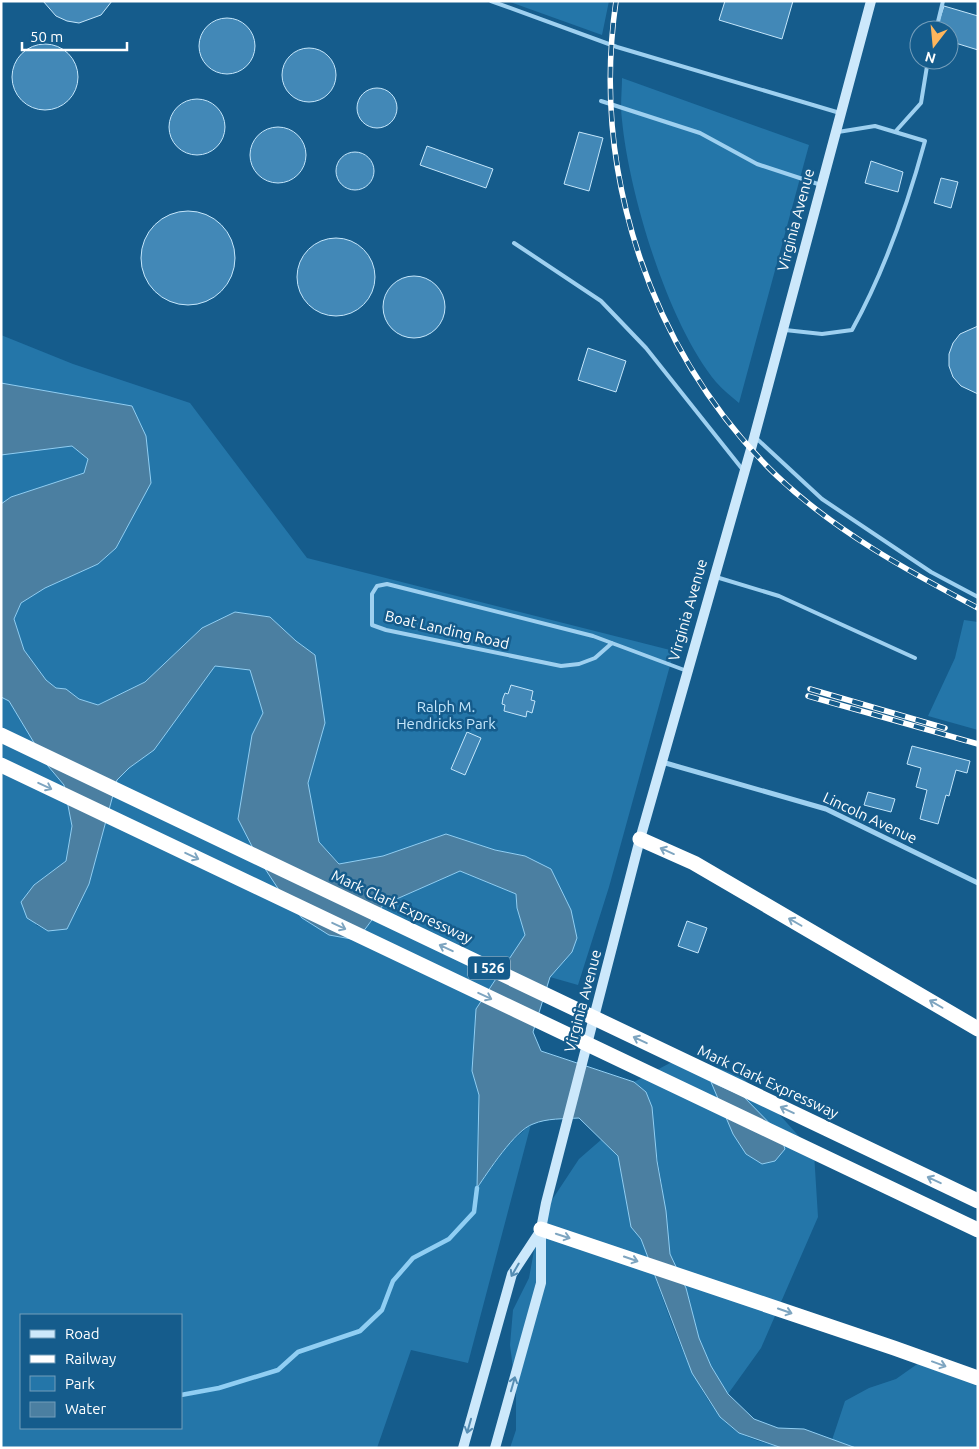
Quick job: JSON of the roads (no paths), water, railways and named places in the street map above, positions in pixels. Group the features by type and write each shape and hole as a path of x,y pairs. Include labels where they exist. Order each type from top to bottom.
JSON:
{"highway":[{"name":"Mark Clark Expressway","path":"1,735 978,1201"},
{"name":"I 526","path":"1,765 978,1230"},
{"path":"640,839 694,863 978,1029"},
{"path":"542,1229 978,1378"}],"main road":[{"name":"Virginia Avenue","path":"495,1448 542,1284 542,1229 546,1203 640,839 686,671 745,471 870,1"},
{"name":"Virginia Avenue","path":"463,1448 512,1274 542,1229"}],"street":[{"name":"Lincoln Avenue","path":"662,762 826,809 978,883"}],"lane":[{"path":"491,1 616,46 840,113"},
{"path":"939,20 944,1"},
{"path":"895,132 921,103 926,70"},
{"path":"601,101 700,132 757,164 821,184"},
{"path":"783,329 822,334 852,330 864,308 911,190 925,141 875,126 835,132"},
{"path":"514,243 601,301 646,348 745,471"},
{"path":"754,437 822,499 931,572 978,597"},
{"path":"714,576 779,596 915,658"},
{"name":"Boat Landing Road","path":"612,643 595,658 579,664 561,666 386,630 372,624 372,594 377,586 387,584 593,636 612,643 686,671"}],"water":[{"path":"1,383 132,406 146,436 151,483 116,548 98,564 45,588 21,603 14,619 24,650 46,680 56,688 66,689 79,699 98,705 145,682 202,628 235,612 270,617 296,641 315,655 325,723 308,783 319,842 339,864 383,856 446,834 495,850 525,856 551,869 571,910 577,938 572,952 550,977 533,1032 541,1051 634,1082 646,1092 652,1107 657,1161 666,1211 670,1254 686,1288 699,1338 711,1366 728,1394 754,1419 778,1428 804,1429 856,1448 782,1448 739,1433 720,1417 692,1373 641,1239 631,1227 618,1156 579,1118 544,1121 526,1128 502,1152 477,1188 479,1095 472,1071 476,1009 525,935 517,908 516,894 460,871 383,905 357,940 329,935 302,918 279,890 258,858 238,819 252,735 263,713 250,670 215,666 154,750 129,768 117,780 89,884 67,929 48,931 27,918 21,902 34,885 66,861 72,826 64,785 48,766 9,701 1,697 1,504 11,497 84,473 88,459 72,446 1,455"},
{"path":"711,1082 743,1096 780,1134 785,1149 775,1161 762,1164 746,1154 733,1134"}],"waterway":[{"path":"182,1395 219,1388 278,1370 298,1352 360,1331 382,1310 393,1281 413,1258 449,1239 474,1212 477,1188"}],"railway":[{"path":"616,1 611,66 613,131 623,195 640,258 664,318 695,375 733,428 777,476 799,496 873,549 925,580 978,608"},
{"path":"810,689 945,728"},
{"path":"808,696 978,744"}],"park label":[{"name":"Ralph M. Hendricks Park","path":"446,716"}]}
